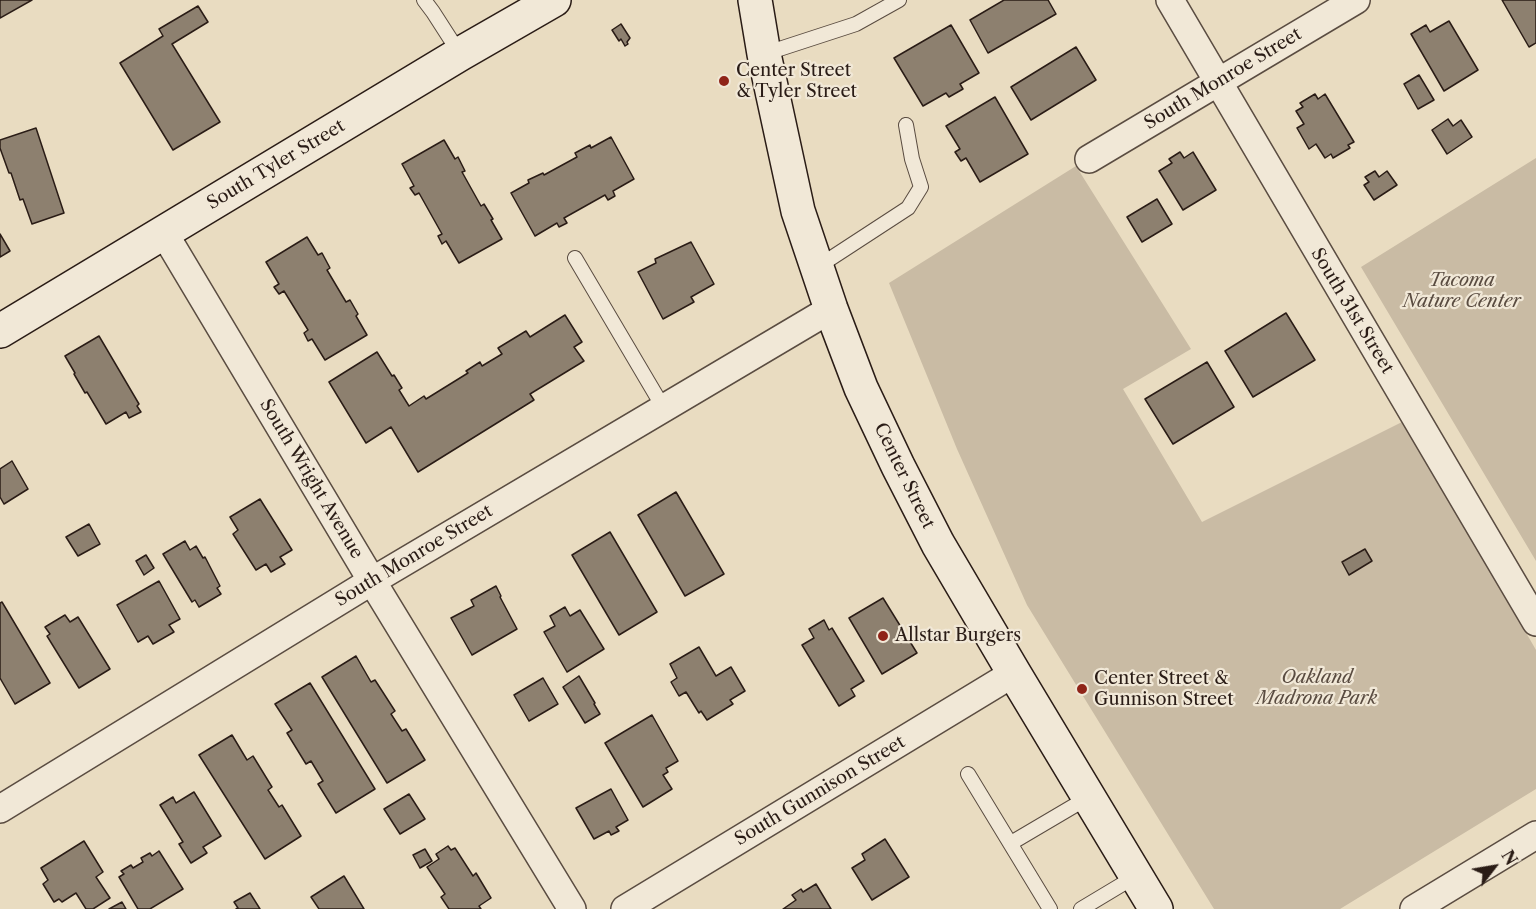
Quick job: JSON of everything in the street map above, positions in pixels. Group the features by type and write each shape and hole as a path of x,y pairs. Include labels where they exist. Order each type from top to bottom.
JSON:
{"main road":[{"name":"South Tyler Street","path":"0,331 460,54 554,0"},
{"name":"Center Street","path":"755,0 764,54 798,211 816,268 861,388 938,544 1156,909"}],"street":[{"name":"South 31st Street","path":"1170,0 1532,607"},
{"name":"South Monroe Street","path":"1089,159 1356,0"},
{"name":"South Wright Avenue","path":"164,233 572,909"},
{"name":"South Monroe Street","path":"0,808 372,581 831,309"},
{"name":"South Gunnison Street","path":"626,909 1014,673"},
{"path":"1414,909 1536,835"}],"lane":[{"path":"424,0 460,54"},
{"path":"764,54 856,24 899,0"},
{"path":"816,268 908,208 921,187 912,159 906,125"},
{"path":"575,258 663,407"},
{"path":"968,774 1050,909"},
{"path":"1011,843 1089,797"},
{"path":"1081,909 1136,876"}],"green space":[{"name":"Tacoma Nature Center","path":"1536,158 1536,561 1361,267"},
{"name":"Oakland Madrona Park","path":"1076,166 1191,349 1123,389 1202,522 1404,421 1536,650 1536,789 1340,909 1214,909 1027,605 957,449 889,283"}],"building":[{"path":"0,0 32,0 0,18"},
{"path":"1004,0 1048,0 1056,14 988,53 970,20"},
{"path":"1502,0 1536,0 1536,43 1529,47"},
{"path":"198,6 208,22 172,44 220,122 173,150 120,63 163,36 159,29"},
{"path":"1449,21 1478,70 1444,91 1411,34 1426,25 1430,32"},
{"path":"621,24 630,38 625,46 612,30"},
{"path":"951,25 979,73 960,84 963,89 949,97 946,93 923,106 894,58"},
{"path":"1076,47 1096,80 1031,120 1011,87"},
{"path":"1419,75 1434,100 1418,109 1404,84"},
{"path":"1315,94 1318,99 1325,94 1354,142 1348,145 1350,148 1333,158 1331,154 1325,158 1316,144 1309,149 1297,128 1304,124 1296,111 1303,107 1300,103"},
{"path":"995,97 1028,154 980,182 966,158 961,161 955,152 960,149 946,126"},
{"path":"1448,119 1453,126 1461,120 1472,137 1447,154 1432,130"},
{"path":"36,128 64,213 32,224 23,199 20,200 11,173 9,173 0,148 0,140"},
{"path":"611,137 634,179 613,191 615,196 608,200 605,195 564,218 567,223 559,227 557,223 535,236 511,193 529,183 528,180 543,173 544,175 577,157 575,153 590,145 591,148"},
{"path":"444,140 455,159 458,157 465,171 462,172 481,206 484,204 493,219 491,220 502,239 459,263 446,241 442,244 438,236 442,234 419,193 415,195 410,188 414,186 402,164"},
{"path":"1180,152 1184,158 1193,152 1216,190 1183,210 1159,171 1172,163 1169,159"},
{"path":"1375,171 1379,177 1387,171 1397,185 1374,200 1364,185 1369,182 1365,177"},
{"path":"1157,199 1172,224 1142,242 1127,217"},
{"path":"0,234 10,251 0,257"},
{"path":"307,237 318,255 322,253 330,268 327,270 346,302 350,300 367,335 325,360 312,339 308,341 304,333 308,330 284,291 279,294 274,287 279,284 266,262"},
{"path":"691,242 714,284 691,297 694,302 663,319 638,272 656,263 655,259"},
{"path":"1286,313 1315,360 1253,397 1225,351"},
{"path":"565,315 582,342 574,347 584,361 530,394 534,400 418,472 391,427 366,443 329,382 377,352 402,388 399,390 409,406 424,396 426,399 468,373 466,371 480,362 482,366 502,354 498,348 526,331 530,337"},
{"path":"99,336 139,404 137,406 141,412 129,418 126,412 106,424 87,392 85,393 65,356"},
{"path":"1207,362 1234,407 1173,444 1145,399"},
{"path":"12,461 28,489 4,504 0,497 0,469"},
{"path":"676,492 724,574 685,596 638,515"},
{"path":"260,499 292,550 280,557 285,564 271,572 266,564 256,570 233,534 238,530 230,517"},
{"path":"89,524 100,544 78,556 66,537"},
{"path":"610,532 657,612 619,635 572,555"},
{"path":"185,541 190,550 196,546 203,558 205,557 220,586 217,588 221,594 199,607 195,600 192,602 163,554"},
{"path":"1365,549 1372,561 1349,575 1342,562"},
{"path":"146,555 154,568 144,575 136,561"},
{"path":"159,581 180,619 169,625 174,632 153,644 148,636 138,642 117,605"},
{"path":"496,586 517,629 472,655 451,618 474,606 471,600"},
{"name":"Allstar Burgers","path":"883,598 917,653 882,674 849,618"},
{"path":"2,602 50,683 15,704 0,678 0,603"},
{"path":"565,607 570,616 580,610 604,649 567,672 544,632 555,626 550,616"},
{"path":"65,615 70,622 78,617 110,669 79,688 47,636 50,634 45,627"},
{"path":"824,620 829,630 832,628 864,681 851,689 855,696 839,706 802,645 814,638 809,629"},
{"path":"699,647 716,676 731,667 745,691 730,700 733,704 707,720 701,711 699,713 686,692 679,696 671,682 677,678 670,664"},
{"path":"356,656 371,682 375,680 395,711 391,714 402,731 406,729 425,760 387,783 322,677"},
{"path":"579,676 600,714 585,723 563,687"},
{"path":"543,678 558,704 529,721 514,695"},
{"path":"310,683 375,789 336,813 318,784 323,781 311,761 306,764 287,733 292,730 275,704"},
{"path":"652,715 678,761 666,768 668,772 663,775 672,789 643,807 605,743"},
{"path":"232,735 247,760 253,756 272,787 268,790 279,807 282,805 301,836 265,859 199,755"},
{"path":"611,789 628,820 616,827 619,831 611,835 609,831 594,839 576,808"},
{"path":"194,792 221,836 203,847 207,853 191,863 179,844 183,842 160,805 173,797 176,803"},
{"path":"409,794 425,819 400,834 384,809"},
{"path":"885,839 909,877 872,900 852,868 865,860 862,854"},
{"path":"84,841 103,872 96,877 110,898 93,909 86,909 76,893 62,902 59,899 54,902 43,884 48,880 41,868"},
{"path":"448,846 451,850 455,848 473,876 476,873 491,898 479,906 481,909 449,909 441,897 445,894 427,867 439,859 436,854"},
{"path":"425,849 432,861 420,868 413,855"},
{"path":"159,851 183,889 150,909 138,909 119,877 124,874 121,871 131,865 133,868 143,862 141,858 150,853 152,856"},
{"path":"344,876 364,909 319,909 311,897"},
{"path":"816,884 831,909 783,909 796,900 792,895 801,889 803,892"},
{"path":"250,893 260,909 236,909 238,908 234,902"},
{"path":"122,902 126,909 109,909"}],"place":[{"name":"Center Street & Tyler Street","path":"724,81"},
{"name":"Allstar Burgers","path":"883,636"},
{"name":"Center Street & Gunnison Street","path":"1082,689"}]}
